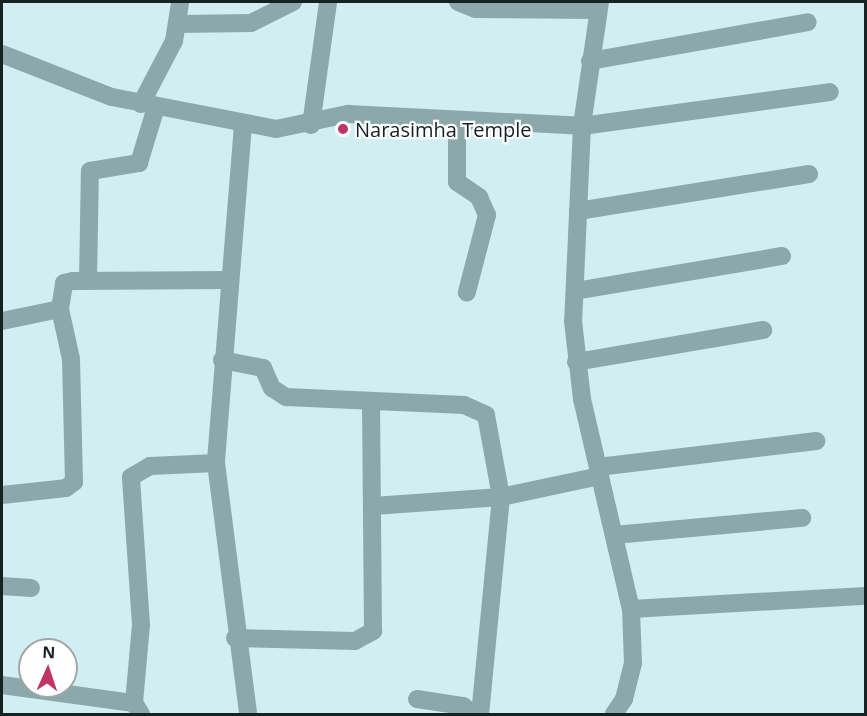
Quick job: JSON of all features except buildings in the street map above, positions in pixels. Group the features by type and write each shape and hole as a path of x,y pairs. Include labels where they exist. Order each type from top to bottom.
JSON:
{"street":[{"path":"88,281 90,171 139,163 148,105 178,24 180,2"},
{"path":"178,24 251,23 293,2"},
{"path":"311,125 328,2"},
{"path":"458,2 475,9 598,6 582,126 574,291 576,362 631,609 633,663 624,699 614,714"},
{"path":"590,61 808,22"},
{"path":"2,54 148,105 243,125 311,125 348,114 582,126 830,92"},
{"path":"457,120 457,182 479,197 487,215 467,292"},
{"path":"243,125 222,360 216,463 235,638 248,714"},
{"path":"578,211 809,174"},
{"path":"574,291 782,256"},
{"path":"2,495 66,488 74,482 71,359 60,309 64,283 229,280"},
{"path":"2,321 60,309"},
{"path":"576,362 763,330"},
{"path":"222,360 263,368 272,388 286,397 464,405 486,415 501,497 480,714"},
{"path":"235,638 367,638 375,622 371,401"},
{"path":"373,506 501,497 599,472 816,441"},
{"path":"2,685 137,709 141,625 131,477 150,466 216,463"},
{"path":"614,535 802,518"},
{"path":"2,586 31,588"},
{"path":"631,609 866,596"},
{"path":"417,699 463,706 473,714"}],"place":[{"name":"Narasimha Temple","path":"343,129"}]}
